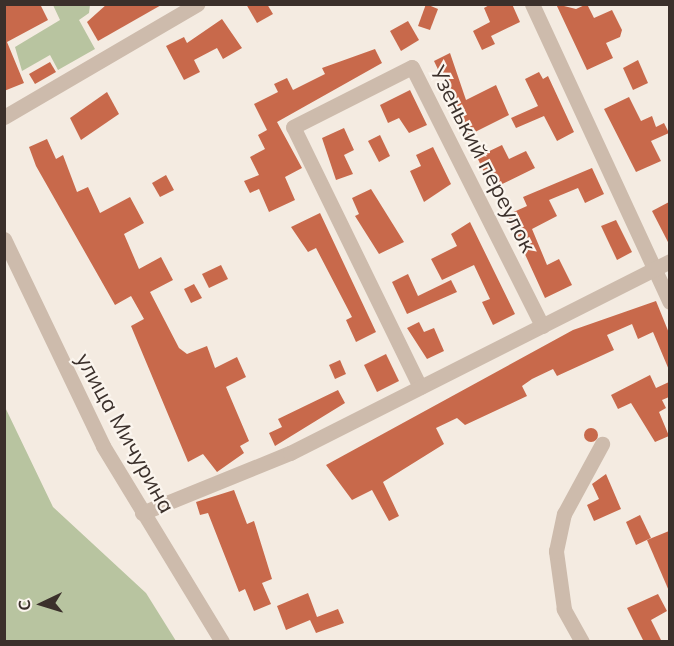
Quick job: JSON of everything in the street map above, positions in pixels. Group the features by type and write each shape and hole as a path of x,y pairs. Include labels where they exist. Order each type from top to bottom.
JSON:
{"street":[{"path":"4,117 197,4"},
{"path":"532,4 669,302"},
{"name":"Узенький переулок","path":"420,387 293,127 411,67 543,326"},
{"name":"улица Мичурина","path":"4,239 70,384 142,513 222,642"},
{"path":"142,513 290,453 669,261"},
{"path":"582,642 564,609 556,551 564,514 602,444"}],"green space":[{"path":"53,5 90,5 89,13 79,20 95,49 58,70 50,55 22,71 15,47 60,20"},
{"path":"4,405 53,507 146,593 176,641 5,641"}],"building":[{"path":"4,4 40,4 48,20 7,42 24,83 4,91"},
{"path":"107,4 163,4 98,41 87,22"},
{"path":"246,4 267,4 273,14 257,23"},
{"path":"426,4 438,9 430,30 418,26"},
{"path":"491,4 512,4 520,22 491,36 495,44 482,50 473,31 490,22 484,8"},
{"path":"556,4 576,9 587,4 594,18 612,10 622,30 620,37 606,43 613,58 587,70"},
{"path":"222,19 242,48 223,59 217,48 194,60 200,72 184,80 166,46 184,37 187,43"},
{"path":"408,21 419,40 401,51 390,31"},
{"path":"375,49 382,63 277,122 302,168 285,177 295,200 269,212 259,189 250,193 244,181 259,175 250,157 265,149 258,135 267,130 254,104 278,92 274,84 287,78 293,90 325,74 322,68"},
{"path":"450,53 466,100 496,85 509,115 467,136 438,83 443,80 434,61"},
{"path":"638,60 648,83 633,90 623,68"},
{"path":"50,62 56,72 35,84 29,74"},
{"path":"539,72 543,79 548,76 574,132 557,141 544,116 516,128 511,118 538,106 525,79"},
{"path":"410,90 427,125 409,133 399,118 388,123 380,105"},
{"path":"107,92 119,114 81,140 70,118"},
{"path":"629,97 641,121 652,116 656,127 664,123 669,133 651,141 661,161 636,172 604,109"},
{"path":"344,128 354,150 344,155 353,174 336,180 322,138"},
{"path":"380,135 390,156 379,162 368,141"},
{"path":"47,139 56,159 63,155 77,192 88,187 100,213 130,197 144,223 124,234 139,269 161,257 173,280 150,292 179,348 187,354 207,346 215,368 237,357 246,377 226,387 249,441 240,446 244,453 217,472 203,454 188,462 131,326 144,319 131,296 115,305 36,166 29,147"},
{"path":"502,145 509,159 526,151 535,168 492,189 477,157"},
{"path":"433,147 451,184 424,202 410,171 421,166 416,155"},
{"path":"592,168 604,194 585,203 578,188 549,200 557,216 532,229 547,265 559,259 572,285 545,298 507,215 527,206 523,197"},
{"path":"166,175 174,190 160,197 152,183"},
{"path":"371,189 404,242 379,254 355,216 359,214 352,198"},
{"path":"669,202 669,244 652,211"},
{"path":"320,213 376,332 356,342 346,320 352,317 316,248 308,252 291,227"},
{"path":"616,220 632,252 617,260 601,226"},
{"path":"470,222 515,314 493,325 482,302 490,299 474,265 442,280 431,259 457,246 451,234"},
{"path":"221,265 228,279 209,288 202,274"},
{"path":"408,274 418,296 451,280 457,292 407,314 392,282"},
{"path":"194,284 202,298 191,303 184,289"},
{"path":"656,301 669,333 669,370 653,332 638,339 632,324 607,335 614,350 557,376 553,369 532,379 522,386 527,396 465,425 457,418 436,428 444,444 383,482 399,516 389,521 372,490 352,500 326,465 573,330"},
{"path":"419,322 424,332 434,328 444,351 427,359 407,328"},
{"path":"386,354 399,381 377,392 364,365"},
{"path":"340,360 346,374 335,379 329,365"},
{"path":"650,375 656,388 669,382 669,397 662,400 666,408 659,412 669,436 655,442 631,403 618,409 611,395"},
{"path":"338,390 345,403 275,446 269,433 282,427 278,419"},
{"path":"588,428 594,428 598,435 594,442 588,442 584,438 584,432"},
{"path":"606,474 621,509 594,521 587,505 599,499 592,484"},
{"path":"234,490 247,524 254,521 272,579 262,583 271,604 254,611 245,589 239,592 208,513 200,515 196,502"},
{"path":"640,515 651,538 636,545 626,522"},
{"path":"669,531 669,591 647,540"},
{"path":"308,593 317,617 338,609 344,623 316,633 310,620 286,630 277,606"},
{"path":"658,594 667,611 651,620 662,642 644,642 627,608"}]}
